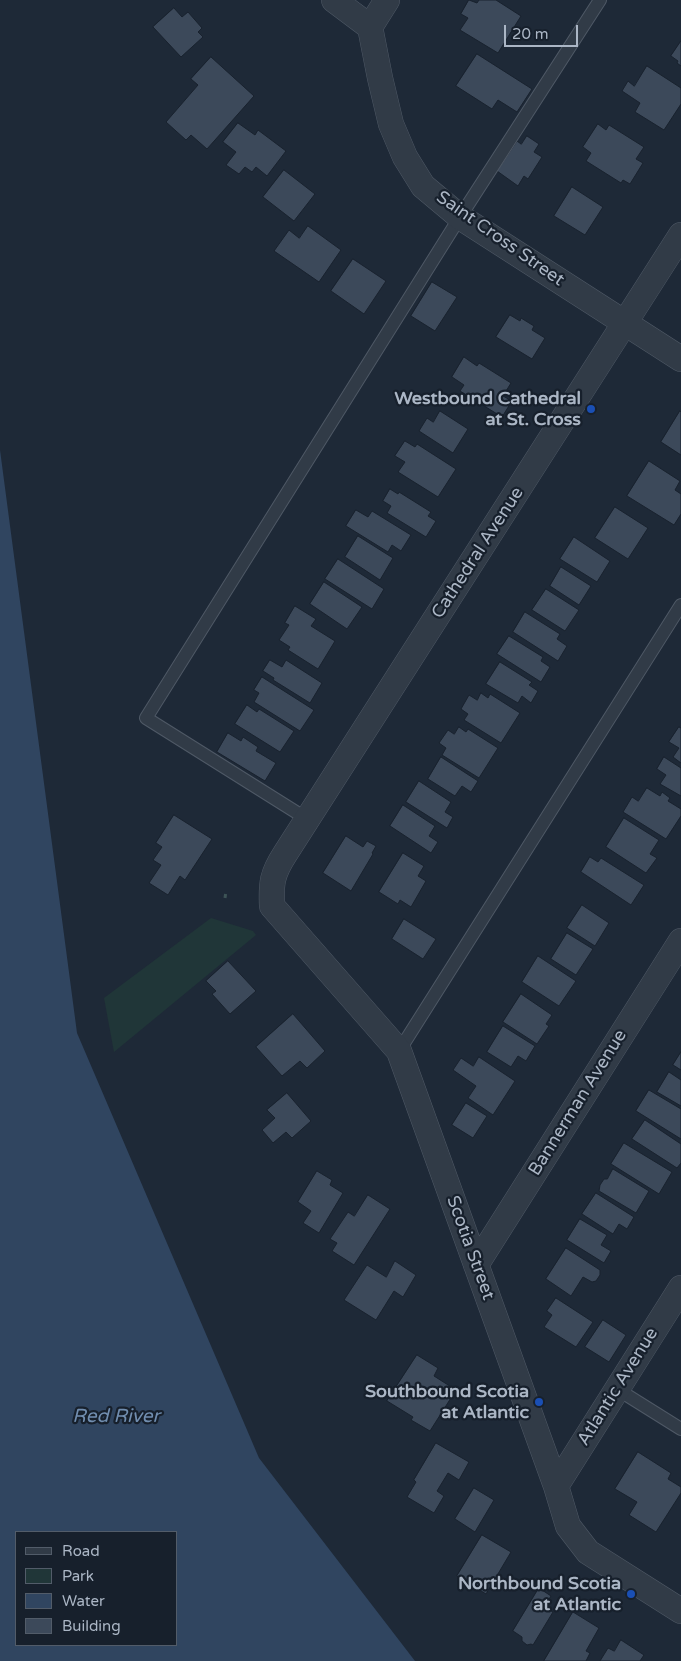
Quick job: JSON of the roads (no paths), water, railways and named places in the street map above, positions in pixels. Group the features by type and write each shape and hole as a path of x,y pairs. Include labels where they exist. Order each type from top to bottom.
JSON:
{"street":[{"path":"334,0 370,27 387,0"},
{"name":"Saint Cross Street","path":"370,27 391,124 405,156 423,186 460,217 681,359"},
{"name":"Cathedral Avenue","path":"274,870 681,235"},
{"name":"Scotia Street","path":"274,870 271,890 272,906 399,1051 556,1486 568,1526 588,1552 681,1611"},
{"name":"Bannerman Avenue","path":"476,1264 681,941"},
{"name":"Atlantic Avenue","path":"556,1486 681,1288"}],"lane":[{"path":"307,819 146,718 460,217 600,0"},
{"path":"399,1051 681,605"},
{"path":"617,1389 681,1429"}],"water":[{"name":"Red River","path":"0,450 77,1033 259,1458 415,1661 0,1661"}],"place":[{"name":"Westbound Cathedral at St. Cross","path":"591,409"},
{"name":"Southbound Scotia at Atlantic","path":"539,1402"},
{"name":"Northbound Scotia at Atlantic","path":"631,1594"}]}
